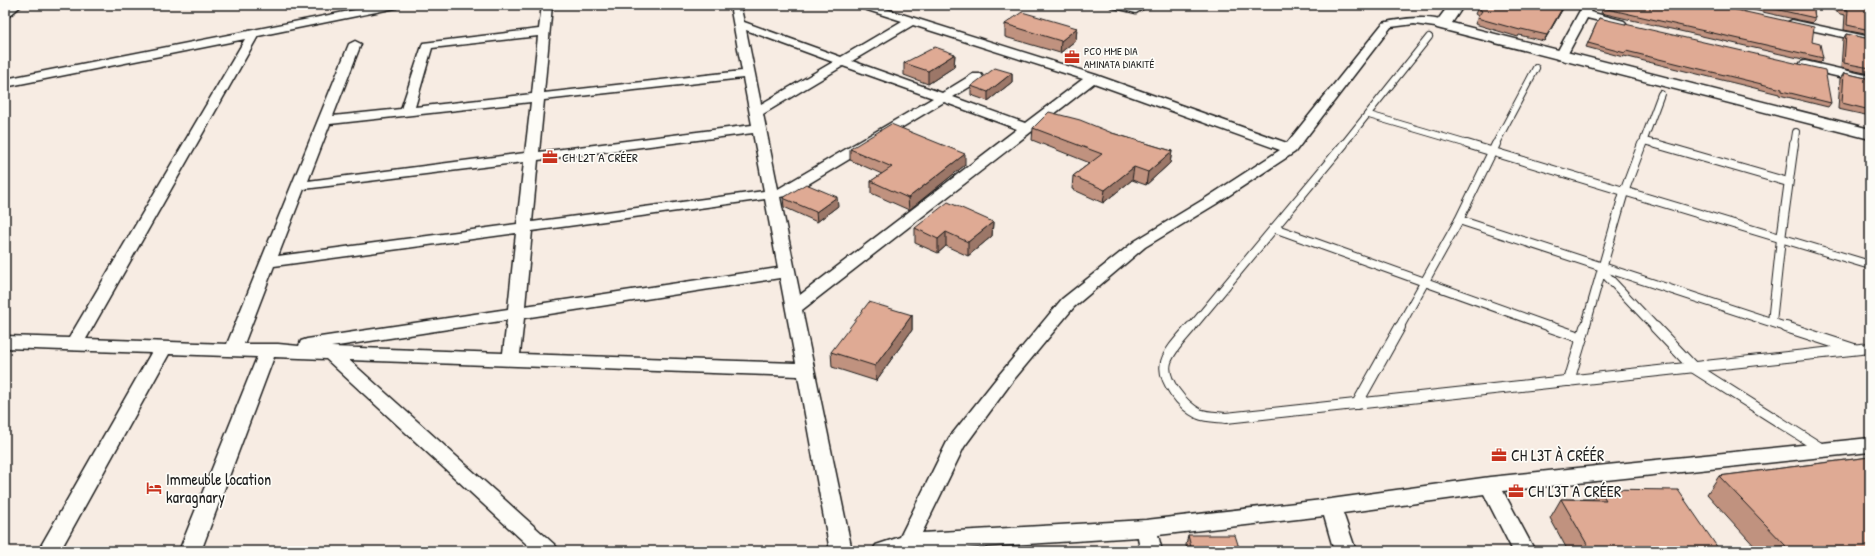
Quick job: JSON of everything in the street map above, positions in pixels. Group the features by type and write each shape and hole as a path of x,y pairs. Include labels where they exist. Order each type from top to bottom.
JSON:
{"street":[{"path":"5,14 17,5"},
{"path":"5,83 396,5"},
{"path":"511,360 547,5"},
{"path":"735,5 842,551"},
{"path":"862,5 1092,78 1290,149"},
{"path":"1115,5 1136,10 1144,5"},
{"path":"1442,26 1457,5"},
{"path":"1561,56 1585,10 1630,25"},
{"path":"298,186 532,156 758,120 842,61 911,20"},
{"path":"904,547 956,443 1005,379 1068,303 1140,244 1211,201 1290,149 1387,25 1402,20 1418,20 1870,134"},
{"path":"1778,20 1870,40"},
{"path":"739,24 1027,128"},
{"path":"408,112 427,45 544,32"},
{"path":"74,344 254,33"},
{"path":"233,350 355,44"},
{"path":"1792,62 1870,80"},
{"path":"324,121 749,74"},
{"path":"268,262 786,192 976,77"},
{"path":"794,308 1092,78"},
{"path":"268,351 787,272"},
{"path":"5,342 806,370"},
{"path":"49,551 163,348"},
{"path":"190,551 268,351"},
{"path":"330,353 548,551"},
{"path":"883,551 904,547 1146,528 1331,507 1490,485 1870,444"},
{"path":"1490,485 1524,551"},
{"path":"1331,507 1345,551"},
{"path":"1146,528 1151,551"}],"lane":[{"path":"1429,37 1369,115 1176,344 1166,362 1166,378 1178,396 1199,414 1226,418 1870,348"},
{"path":"1357,404 1459,220 1492,152 1536,68"},
{"path":"1569,381 1624,192 1662,94"},
{"path":"1369,115 1870,265"},
{"path":"1772,322 1788,182 1796,132"},
{"path":"1644,141 1788,182"},
{"path":"1459,220 1602,269 1857,350"},
{"path":"1274,228 1582,338"},
{"path":"1602,269 1694,368 1822,450"}],"building":[{"path":"1479,5 1564,5 1547,35 1520,30 1477,18 1482,11 1477,7"},
{"path":"1604,5 1714,5 1814,27 1812,42 1820,44 1823,58 1603,8"},
{"path":"1757,5 1813,5 1815,18"},
{"path":"1837,5 1870,5 1870,30 1847,25 1848,10"},
{"path":"1022,12 1077,28 1061,41 1005,24"},
{"path":"1599,18 1825,70 1831,103 1782,91 1782,89 1588,43"},
{"path":"1846,34 1870,39 1870,68 1844,63"},
{"path":"935,47 955,54 928,71 904,63"},
{"path":"995,68 1012,73 988,92 971,86"},
{"path":"1844,73 1870,79 1870,110 1842,103"},
{"path":"1049,112 1080,120 1112,133 1172,151 1148,172 1134,167 1105,190 1073,176 1102,154 1033,128"},
{"path":"891,124 965,154 908,198 871,181 892,167 850,149"},
{"path":"806,184 837,197 816,212 783,198"},
{"path":"948,202 993,222 968,242 946,232 938,239 915,228"},
{"path":"869,302 912,315 875,366 831,352"},
{"path":"1870,457 1870,551 1758,551 1757,550 1786,546 1719,476"},
{"path":"1599,489 1678,490 1720,551 1591,551 1561,499 1606,500"},
{"path":"1188,535 1235,535 1240,551 1192,551"},
{"path":"316,549 315,551 301,551"}],"place":[{"name":"PCO MME DIA AMINATA DIAKITÉ","path":"1072,57"},
{"name":"CH L2T A CRÉER","path":"550,157"},
{"name":"CH L3T À CRÉÉR","path":"1499,455"},
{"name":"Immeuble location karagnary","path":"154,488"},
{"name":"CH L3T A CRÉER","path":"1516,491"}]}
